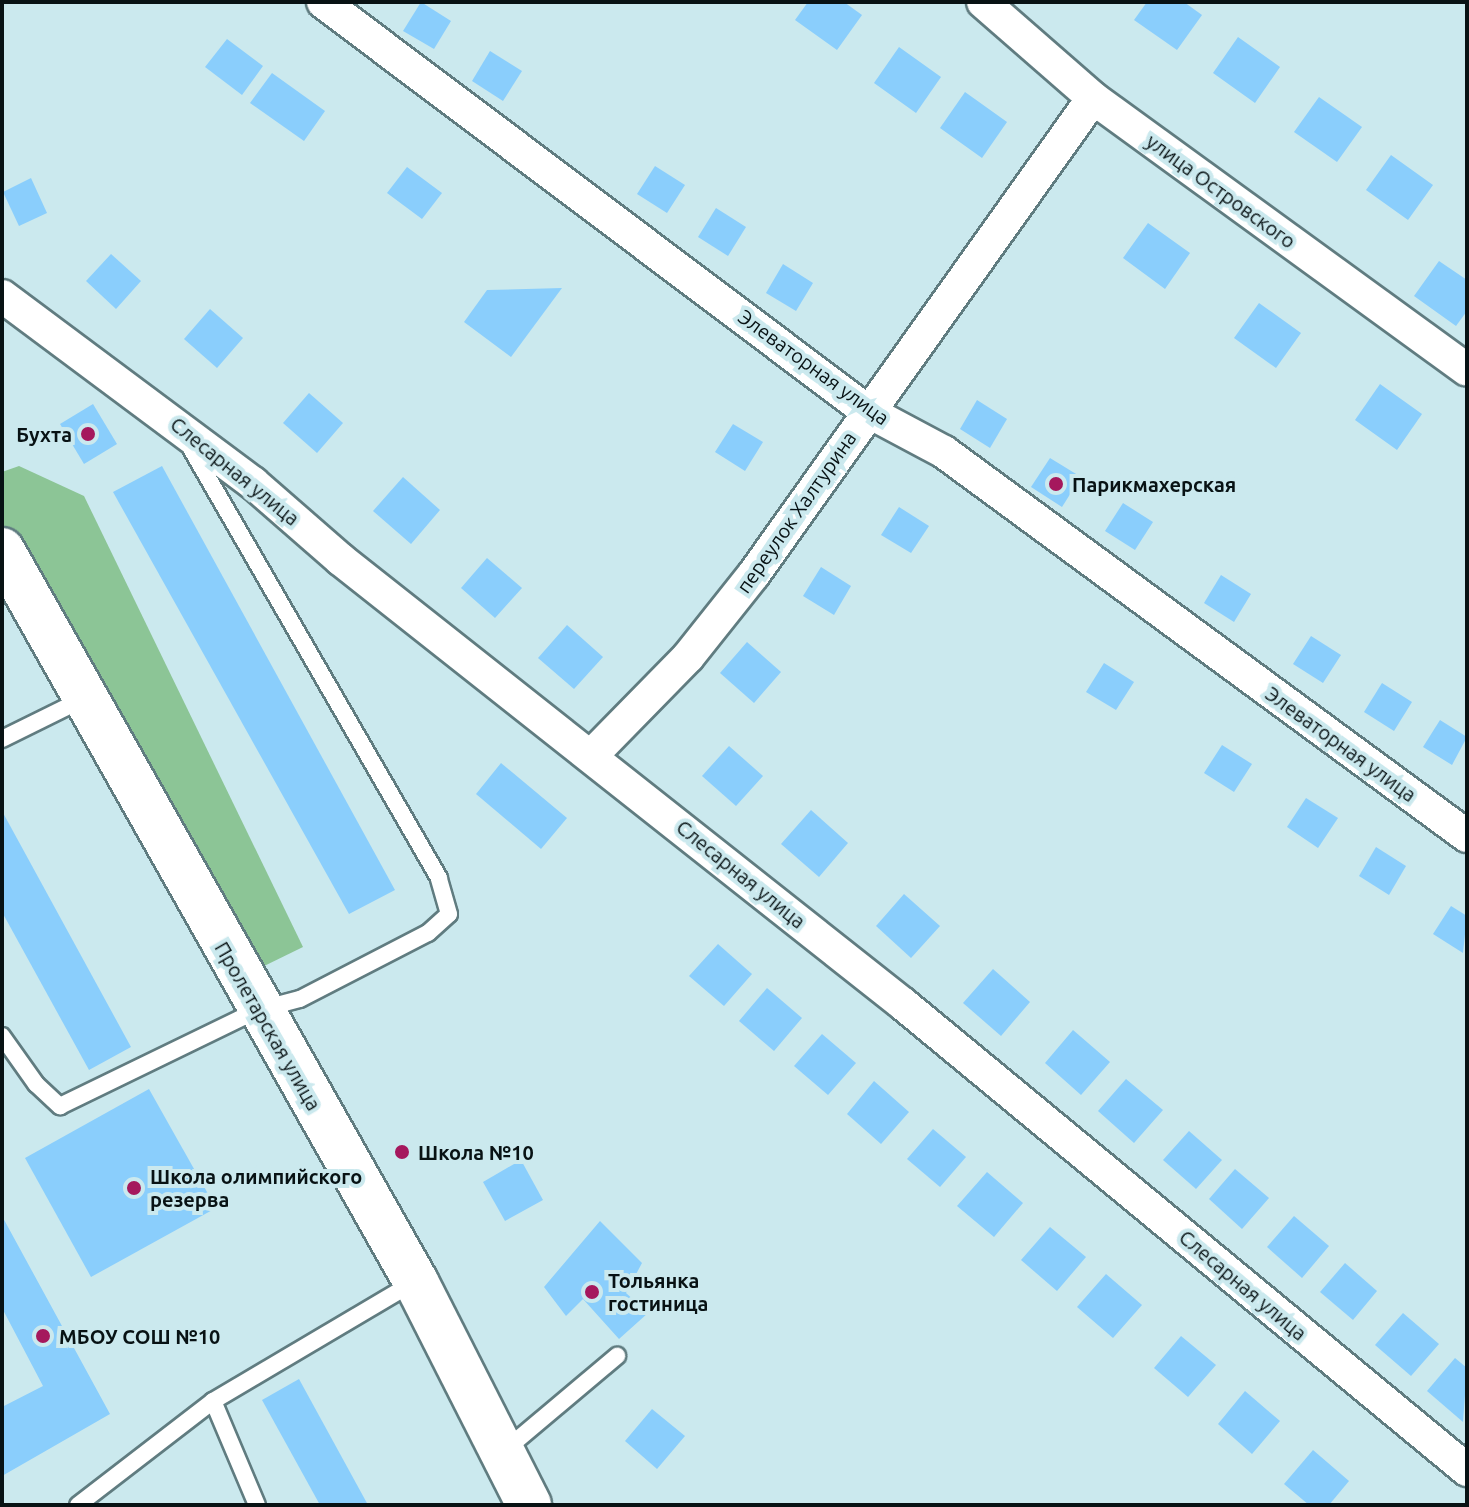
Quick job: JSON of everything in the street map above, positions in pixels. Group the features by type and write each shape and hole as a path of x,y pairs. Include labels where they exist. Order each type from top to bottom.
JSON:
{"main road":[{"name":"Пролетарская улица","path":"2,550 258,1010 416,1282 529,1505"}],"street":[{"name":"Элеваторная улица","path":"323,2 867,411 944,452 1467,836"},
{"name":"улица Островского","path":"983,2 1093,98 1467,370"},
{"name":"переулок Халтурина","path":"592,755 688,657 1093,98"},
{"name":"Слесарная улица","path":"2,296 173,420 340,559 592,755 903,1004 1467,1470"}],"lane":[{"path":"2,1036 36,1084 60,1106 258,1010 300,999 428,933 449,914 439,878 328,678 173,420"},
{"path":"2,739 83,699"},
{"path":"78,1505 213,1401 416,1282"},
{"path":"503,1452 617,1356"},
{"path":"213,1401 257,1505"}],"green space":[{"path":"19,466 84,496 303,947 258,969 2,524 2,472"}],"building":[{"path":"421,2 451,21 434,49 403,31"},
{"path":"808,2 844,2 862,15 837,50 795,20"},
{"path":"1147,2 1184,2 1202,15 1177,50 1134,20"},
{"path":"1238,37 1280,67 1255,103 1213,73"},
{"path":"227,39 263,66 242,95 205,67"},
{"path":"899,47 941,77 916,113 874,83"},
{"path":"490,51 522,71 503,101 472,81"},
{"path":"272,73 325,111 304,141 250,103"},
{"path":"965,92 1007,122 982,158 940,128"},
{"path":"1319,97 1362,127 1337,162 1294,132"},
{"path":"1391,155 1433,185 1408,220 1366,190"},
{"path":"655,166 685,185 667,213 637,194"},
{"path":"407,167 442,193 422,219 387,193"},
{"path":"31,178 47,213 19,226 3,192"},
{"path":"716,208 746,227 728,256 698,237"},
{"path":"1148,223 1190,253 1165,289 1123,258"},
{"path":"111,254 141,281 116,309 86,281"},
{"path":"1439,261 1467,280 1467,311 1456,326 1414,296"},
{"path":"783,264 813,283 796,311 766,293"},
{"path":"562,288 511,357 464,322 487,290"},
{"path":"1259,303 1301,333 1276,368 1234,338"},
{"path":"210,309 243,338 217,368 184,339"},
{"path":"1380,384 1422,414 1397,450 1355,420"},
{"path":"309,393 343,423 317,453 283,423"},
{"path":"977,400 1007,419 990,448 960,429"},
{"path":"93,404 117,444 84,464 60,424"},
{"path":"733,424 763,442 745,471 715,452"},
{"path":"1050,458 1081,477 1062,507 1031,487"},
{"path":"162,466 395,890 349,914 113,492"},
{"path":"403,477 440,510 411,544 373,511"},
{"path":"1123,503 1153,522 1135,550 1105,531"},
{"path":"899,507 929,526 911,553 881,535"},
{"path":"487,558 522,588 495,618 461,588"},
{"path":"821,567 851,586 834,615 803,596"},
{"path":"1221,575 1251,594 1234,622 1204,603"},
{"path":"567,625 603,657 574,689 538,658"},
{"path":"1311,636 1341,655 1323,683 1293,664"},
{"path":"747,642 781,672 754,703 720,673"},
{"path":"1104,663 1134,682 1116,710 1086,692"},
{"path":"1382,683 1412,702 1394,731 1364,712"},
{"path":"1440,720 1467,737 1452,765 1423,747"},
{"path":"1222,745 1252,764 1234,792 1204,773"},
{"path":"729,746 763,776 736,806 702,776"},
{"path":"501,763 567,818 541,849 476,794"},
{"path":"1306,798 1338,818 1318,848 1287,827"},
{"path":"811,810 848,843 819,877 781,844"},
{"path":"2,811 131,1047 89,1070 2,912"},
{"path":"1376,847 1406,866 1389,895 1359,876"},
{"path":"904,894 940,926 911,958 876,926"},
{"path":"1451,906 1467,916 1463,953 1433,934"},
{"path":"718,944 752,974 724,1006 689,976"},
{"path":"993,969 1030,1002 1001,1036 963,1003"},
{"path":"767,988 802,1018 774,1051 739,1021"},
{"path":"1073,1030 1110,1062 1081,1095 1045,1063"},
{"path":"822,1034 856,1063 828,1095 794,1066"},
{"path":"1126,1079 1163,1110 1134,1143 1098,1111"},
{"path":"874,1081 909,1112 881,1144 847,1114"},
{"path":"149,1089 216,1208 91,1277 25,1158"},
{"path":"933,1129 966,1157 940,1187 907,1159"},
{"path":"1189,1131 1222,1160 1196,1189 1163,1160"},
{"path":"521,1160 543,1200 505,1221 483,1182"},
{"path":"1235,1169 1269,1198 1242,1229 1209,1199"},
{"path":"987,1172 1023,1203 994,1237 957,1206"},
{"name":"МБОУ СОШ №10","path":"2,1216 110,1414 2,1476 2,1407 43,1386 2,1308"},
{"path":"1294,1216 1329,1246 1302,1278 1267,1247"},
{"path":"600,1221 642,1263 626,1293 648,1313 619,1339 583,1299 566,1316 544,1287"},
{"path":"1050,1227 1086,1257 1057,1291 1021,1260"},
{"path":"1345,1263 1377,1291 1353,1320 1320,1292"},
{"path":"1106,1274 1142,1305 1113,1338 1077,1307"},
{"path":"1403,1313 1439,1344 1411,1376 1375,1345"},
{"path":"1181,1336 1216,1365 1188,1397 1154,1368"},
{"path":"1455,1358 1467,1368 1463,1422 1427,1391"},
{"path":"299,1379 368,1505 320,1505 262,1400"},
{"path":"1245,1391 1280,1421 1252,1454 1218,1424"},
{"path":"652,1409 685,1436 657,1469 625,1441"},
{"path":"1313,1450 1349,1481 1329,1505 1309,1505 1284,1484"}],"place":[{"name":"Бухта","path":"88,434"},
{"name":"Парикмахерская","path":"1056,484"},
{"name":"Школа №10","path":"402,1152"},
{"name":"Школа олимпийского резерва","path":"134,1188"},
{"name":"Тольянка гостиница","path":"592,1292"},
{"name":"МБОУ СОШ №10","path":"43,1336"}]}
